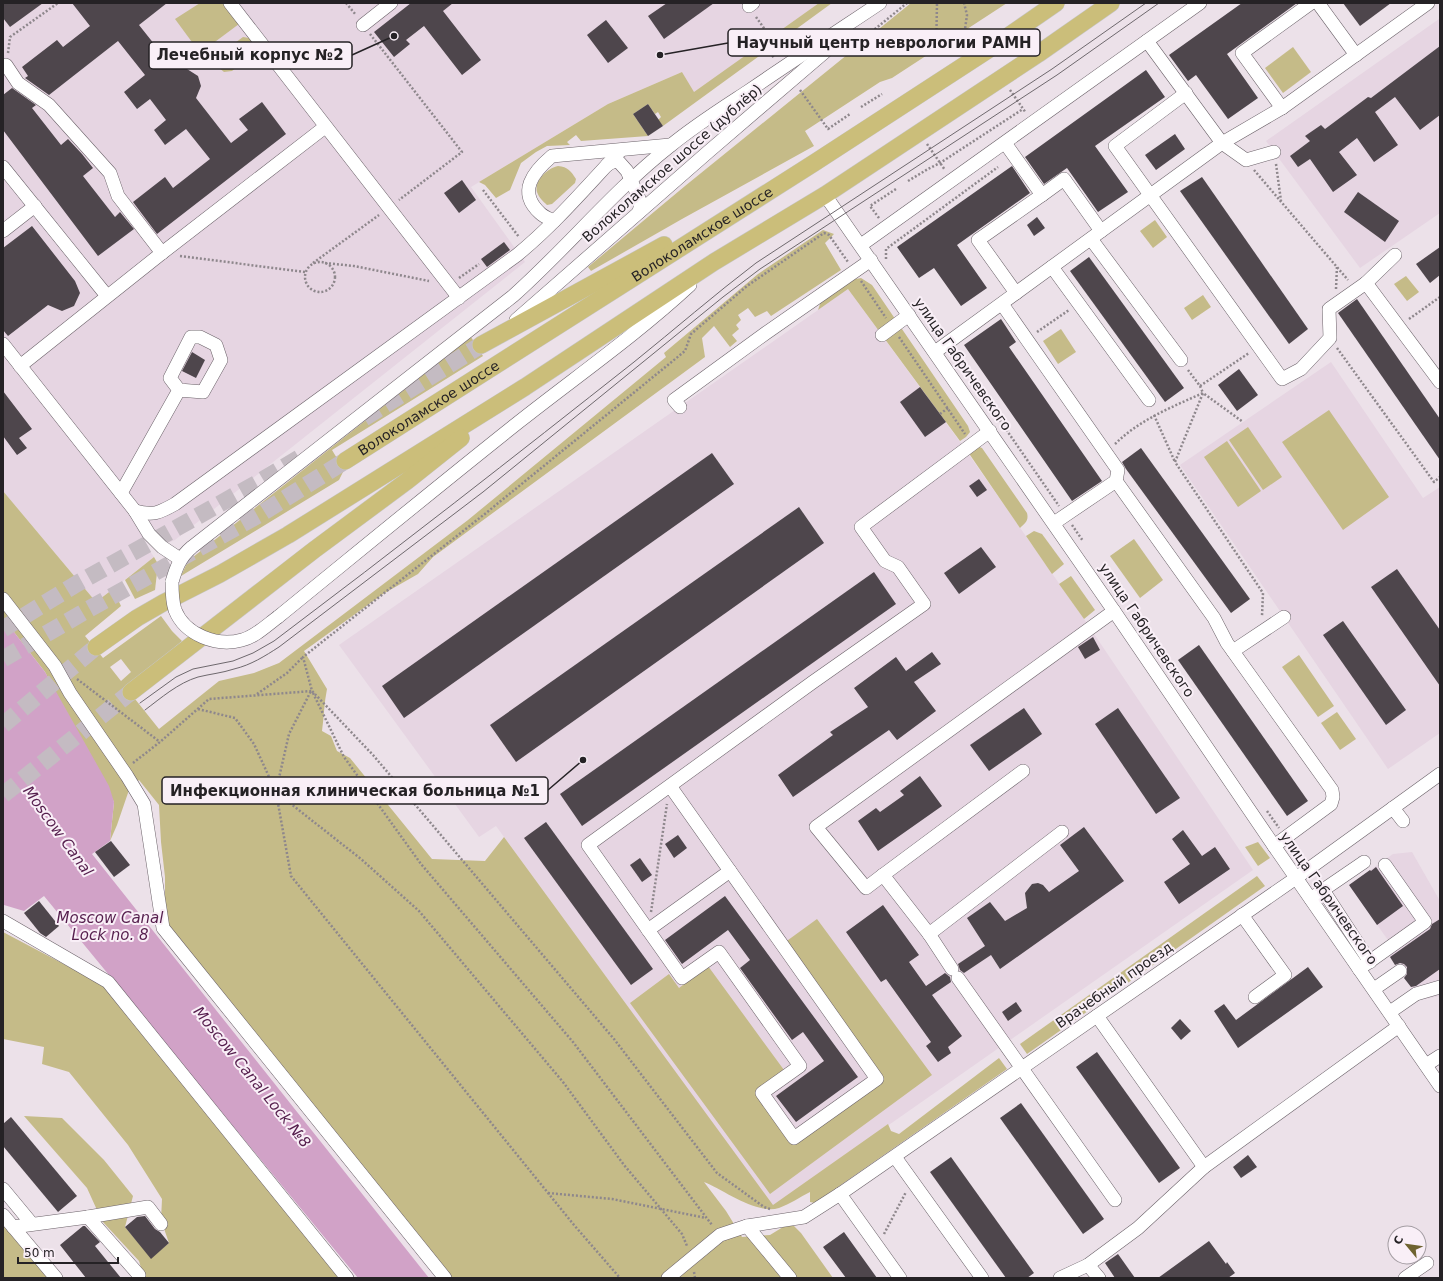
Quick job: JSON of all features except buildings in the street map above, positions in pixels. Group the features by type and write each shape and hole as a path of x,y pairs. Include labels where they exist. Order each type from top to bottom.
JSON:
{"main road":[{"name":"Волоколамское шоссе","path":"345,460 814,163 994,46 1056,3"},
{"path":"96,647 143,614 220,574 282,538 525,387 714,262 825,194 1038,54 1111,3"},
{"path":"481,345 814,163"},
{"path":"131,692 314,550 407,481 525,387"}],"street":[{"path":"230,3 459,298"},
{"path":"363,25 391,3"},
{"path":"714,262 654,317 608,355 520,421 260,631 243,640 225,643 208,640 183,622 176,610 172,595 172,582 180,559 185,553 513,296 541,271 585,224 632,178 670,145 782,68 881,3"},
{"name":"Волоколамское шоссе (дублёр)","path":"481,345 515,322 639,212 881,3"},
{"path":"861,245 1200,3"},
{"path":"1282,108 1242,53 1311,3"},
{"path":"1318,3 1356,55"},
{"path":"935,352 1222,143 1282,108 1356,55 1410,8 1428,3"},
{"path":"1147,41 1222,143 1246,160 1274,152"},
{"path":"4,66 18,83 49,105 110,174 118,196 162,253"},
{"path":"1186,93 1115,146 1282,379 1301,369 1330,338 1329,309 1361,286 1395,255"},
{"path":"20,366 107,296 325,127"},
{"path":"1005,143 1042,195"},
{"path":"554,221 541,214 534,206 529,195 530,180 539,167 552,156 670,145"},
{"path":"135,511 146,514 158,513 175,504 459,298 532,243 621,150"},
{"path":"607,165 614,161 619,162 632,178 641,203 639,212"},
{"path":"3,167 107,296"},
{"path":"1016,293 978,240 1064,179 1096,235 1181,360"},
{"name":"улица Габричевского","path":"825,194 1054,523 1296,878 1365,966 1374,990 1440,1086"},
{"path":"3,230 34,206"},
{"path":"680,407 674,400 766,333 871,260"},
{"path":"1052,267 1149,400"},
{"path":"1361,286 1399,327 1440,382"},
{"path":"1002,304 1118,470 1116,481 1054,523"},
{"path":"887,331 909,315"},
{"path":"191,337 200,337 216,345 221,360 203,392 179,390 170,378 191,337"},
{"path":"3,344 135,511 149,534 162,547 180,559"},
{"path":"121,493 179,390"},
{"path":"670,786 877,1079 794,1138 762,1093 800,1066 719,952 682,978 588,845 813,682 924,604 898,567 885,561 861,527 990,431"},
{"path":"1116,481 1214,618 1227,643 1332,790 1333,797 1331,804 1274,846"},
{"path":"3,598 55,666 70,694 123,770 144,804 163,928 445,1278"},
{"path":"1023,772 866,888 816,827 1114,611"},
{"path":"1233,651 1284,618"},
{"name":"Врачебный проезд","path":"747,1226 804,1217 840,1194 1296,878 1440,774"},
{"path":"1393,808 1403,821"},
{"path":"929,934 1062,832"},
{"path":"1311,899 1364,862"},
{"path":"1323,890 1365,966 1426,922 1385,865"},
{"path":"648,930 730,871"},
{"path":"883,875 929,934 1115,1200"},
{"path":"1242,915 1285,975 1255,998"},
{"path":"3,921 108,982 347,1278"},
{"path":"1374,990 1400,971"},
{"path":"1390,1012 1416,994 1440,987"},
{"path":"1097,1016 1204,1167"},
{"path":"1060,1278 1088,1265 1138,1228 1204,1167 1399,1026"},
{"path":"1426,1065 1440,1056"},
{"path":"895,1156 982,1278"},
{"path":"3,1189 32,1224"},
{"path":"840,1194 900,1278"},
{"path":"13,1227 148,1207 161,1224"},
{"path":"3,1215 56,1278"},
{"path":"88,1217 138,1275"},
{"path":"668,1278 720,1235 747,1226 790,1278"},
{"path":"1088,1265 1099,1278"},
{"path":"1405,1278 1424,1265"}],"path":[{"path":"4,66 10,38 58,3"},
{"path":"325,263 334,271 334,282 326,291 315,292 306,284 305,272 313,263 462,152 346,3"},
{"path":"936,54 937,3"},
{"path":"964,3 967,15 964,36"},
{"path":"751,5 771,38 772,54"},
{"path":"1010,89 1027,114"},
{"path":"800,90 828,129 850,114"},
{"path":"861,107 882,94"},
{"path":"908,181 940,163 1023,109"},
{"path":"927,144 946,172"},
{"path":"1274,152 1281,201"},
{"path":"1246,160 1337,266 1361,286"},
{"path":"886,263 886,249 998,167"},
{"path":"879,219 870,206 896,189"},
{"path":"256,695 287,673 303,657 486,513 685,350 691,334 747,286 824,233 829,235 855,271 887,331 948,408 972,444"},
{"path":"162,253 305,272"},
{"path":"313,263 354,266 449,285 479,264"},
{"path":"1335,305 1337,266"},
{"path":"1399,327 1440,297"},
{"path":"1026,338 1079,304"},
{"path":"1330,338 1434,482 1440,477"},
{"path":"1200,386 1259,346"},
{"path":"1181,360 1200,386 1203,393 1243,422"},
{"path":"1126,433 1154,416 1203,393"},
{"path":"1175,462 1203,393"},
{"path":"1149,400 1154,416 1175,462 1263,593 1262,632"},
{"path":"940,414 948,408"},
{"path":"303,657 312,691 344,758 421,864 573,1042 720,1235"},
{"path":"55,666 84,683 160,742"},
{"path":"276,792 289,734 312,691"},
{"path":"123,770 160,742 209,699 312,691 374,755 593,1015 717,1172 764,1207 771,1209"},
{"path":"198,709 235,718 254,744 276,792 291,876 548,1193 620,1278"},
{"path":"648,930 670,786"},
{"path":"276,792 361,859 420,911 563,1082 624,1165 682,1234 691,1259 695,1278"},
{"path":"878,1247 912,1180"},
{"path":"548,1193 612,1199 707,1218"}],"shaded area":[{"path":"3,3 819,3 694,93 682,72 608,104 471,187 525,262 175,540 170,542 165,540 155,530 142,539 154,557 96,602 3,491"},
{"path":"200,3 224,3 239,24 200,53 175,19"},
{"path":"819,3 832,3 663,126 658,120 661,117 658,112 655,114 648,104 633,114 648,136 581,141 576,135 567,142 570,145 547,146 521,163 510,190 496,198 485,185 479,182 608,104 682,72 694,92"},
{"path":"911,3 1007,3 892,78 880,82 805,131 814,146 591,271 588,267 685,186"},
{"path":"1439,19 1440,213 1360,268 1266,141"},
{"path":"243,37 249,38 256,47 255,53 232,71 224,72 218,67 217,59 220,54"},
{"path":"1293,47 1311,72 1283,93 1265,68"},
{"path":"558,166 567,168 571,172 576,179 575,183 552,204 547,205 537,192 538,183 546,172"},
{"path":"1155,220 1167,237 1153,248 1140,231"},
{"path":"823,230 834,234 825,243 841,270 771,316 767,311 755,317 748,308 738,315 741,320 736,325 739,329 732,335 737,341 730,347 714,326 702,338 705,357 433,557 418,574 383,594 304,651 327,689 322,731 331,736 337,751 350,758 432,859 485,861 504,837 773,1205 888,1124 891,1131 899,1134 999,1058 1007,1069 815,1203 810,1202 810,1192 779,1208 761,1208 741,1201 704,1182 726,1211 742,1237 770,1235 783,1227 792,1224 801,1233 833,1278 449,1278 168,929 165,914 165,877 159,805 139,780 129,790 110,841 114,802 45,672 3,618 3,491 96,602 113,589 121,606 85,636 103,658 161,616 172,631 182,641 127,689 159,729 219,681 254,673 279,663 468,520 666,357 664,353 758,274","holes":["121,659 131,672 121,681 110,667"]},
{"path":"1406,276 1419,292 1407,301 1394,284"},
{"path":"861,278 872,285 968,426 970,432 960,441 848,289 818,310 821,301 850,280"},
{"path":"848,289 960,442 1084,619 1253,870 773,1206 496,826 479,837 339,645"},
{"path":"1203,295 1211,307 1192,320 1184,308"},
{"path":"1061,329 1076,352 1058,364 1043,341"},
{"path":"471,337 483,356 332,450 344,470 339,480 181,576 188,561"},
{"path":"1331,362 1423,498 1440,487 1440,733 1388,769 1180,465"},
{"path":"1329,410 1389,497 1343,530 1282,442"},
{"path":"1248,427 1282,477 1263,490 1229,440"},
{"path":"1227,441 1261,491 1238,507 1204,457"},
{"path":"977,446 982,448 1027,513 1027,520 1020,528 968,452"},
{"path":"1034,531 1042,534 1064,564 1052,574 1026,536"},
{"path":"1134,539 1163,580 1140,598 1110,556"},
{"path":"154,557 158,564 155,590 135,599 125,580"},
{"path":"1071,576 1095,610 1084,619 1059,584"},
{"path":"1299,655 1334,706 1318,717 1282,667"},
{"path":"1337,712 1356,739 1340,750 1321,723"},
{"path":"1258,842 1270,858 1258,866 1245,847"},
{"path":"1412,852 1440,901 1440,996 1420,1000 1389,955 1395,950 1349,885 1393,854"},
{"path":"1257,876 1265,886 1027,1054 1020,1044"},
{"path":"817,919 932,1075 770,1194 630,1003 669,974 679,988 708,966 784,1070 756,1091 794,1143 883,1078 784,943"},
{"path":"3,932 108,989 340,1278 144,1278 139,1261 102,1221 87,1188 24,1116 62,1118 104,1160 133,1196 125,1227 151,1258 169,1243 161,1220 162,1199 128,1145 69,1072 42,1064 44,1047 3,1039"},
{"path":"3,1224 51,1278 3,1278"}],"water":[{"path":"3,618 45,672 109,786 114,802 110,841 92,854 429,1278 358,1278 44,896 24,911 4,905"}],"tunnel":[{"path":"364,418 481,345"},
{"path":"3,629 78,583 259,482 304,455"},
{"path":"3,659 89,609 262,513 345,461"},
{"path":"3,725 96,647"},
{"path":"3,795 131,692"}],"tram line":[{"path":"140,703 176,677 193,669 233,661 253,653 274,641 410,538 634,362 756,263 1052,69 1146,3"},
{"path":"145,710 170,691 184,683 198,677 230,670 252,663 279,647 483,492 723,297 760,269 1057,75 1159,3"}],"place":[{"name":"Лечебный корпус №2","path":"394,36"},
{"name":"Научный центр неврологии РАМН","path":"660,55"},
{"name":"Инфекционная клиническая больница №1","path":"583,760"}],"water label":[{"name":"Moscow Canal","path":"58,831"},
{"name":"Moscow Canal Lock no. 8","path":"110,926"},
{"name":"Moscow Canal Lock №8","path":"252,1077"}]}
